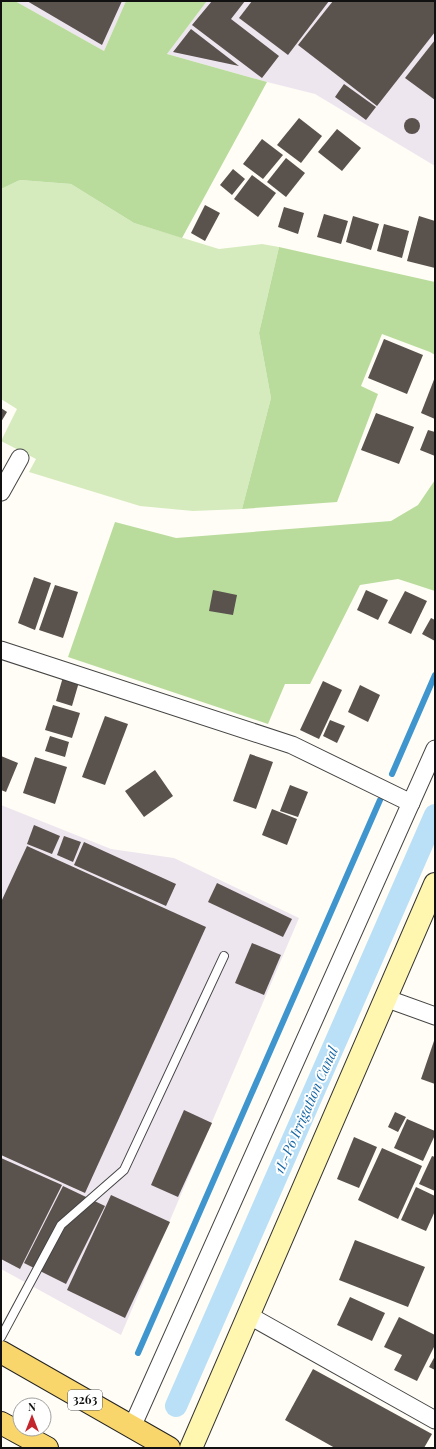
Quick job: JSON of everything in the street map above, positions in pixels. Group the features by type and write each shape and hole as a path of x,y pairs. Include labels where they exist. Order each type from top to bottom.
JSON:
{"main road":[{"path":"190,1448 435,884"},
{"name":"3263","path":"1,1352 169,1448"},
{"path":"1,1423 47,1448"}],"street":[{"path":"1,492 20,458"},
{"path":"1,650 292,745 411,803"},
{"path":"132,1427 435,749"},
{"path":"385,998 435,1016"},
{"path":"248,1315 435,1420"}],"lane":[{"path":"1,1337 61,1225 124,1170 224,956"}],"shaded area":[{"path":"15,1 126,1 104,51"},
{"path":"207,1 435,1 435,166 315,94 167,54"},
{"path":"1,805 111,849 174,858 299,918 121,1335 1,1269"}],"green space":[{"path":"1,1 15,1 104,51 126,1 207,1 167,54 267,82 182,238 134,223 71,184 20,180 1,189"},
{"path":"20,180 71,184 134,223 219,249 262,244 279,247 259,333 271,398 242,509 193,511 140,506 29,472 36,459 1,441 17,409 1,399 1,189"},
{"path":"279,247 435,282 435,355 382,334 361,386 378,394 337,502 242,509 271,398 259,333"},
{"path":"435,480 435,591 398,579 360,585 310,684 285,684 268,724 68,657 115,522 176,538 391,521 418,505"}],"building":[{"path":"27,1 122,1 102,45"},
{"path":"212,1 245,1 231,19 279,56 262,78 192,25"},
{"path":"252,1 329,1 288,55 239,18"},
{"path":"333,1 435,1 435,32 377,106 298,45"},
{"path":"191,29 239,66 173,52"},
{"path":"435,40 435,100 405,78"},
{"path":"344,84 376,107 366,120 335,97"},
{"path":"299,118 322,136 301,163 277,145"},
{"path":"412,118 418,120 420,126 418,132 412,134 406,132 404,126 406,120"},
{"path":"337,129 361,148 342,171 318,152"},
{"path":"262,139 283,155 263,179 243,164"},
{"path":"286,158 305,173 286,197 267,182"},
{"path":"233,169 245,179 232,195 220,185"},
{"path":"252,175 276,193 258,217 234,199"},
{"path":"205,205 220,213 205,241 191,233"},
{"path":"284,207 304,213 298,234 278,227"},
{"path":"324,214 348,221 341,244 317,237"},
{"path":"353,216 379,224 371,250 346,242"},
{"path":"419,216 435,221 435,268 407,261"},
{"path":"384,224 409,231 402,258 377,251"},
{"path":"384,339 423,355 407,394 368,378"},
{"path":"435,377 435,419 421,413"},
{"path":"1,408 7,412 1,422"},
{"path":"376,413 414,427 399,464 361,450"},
{"path":"428,430 435,432 435,456 420,450"},
{"path":"34,577 51,583 35,630 18,623"},
{"path":"55,585 78,592 63,638 39,630"},
{"path":"213,590 237,595 233,615 209,611"},
{"path":"366,590 388,600 378,620 357,610"},
{"path":"405,591 427,601 411,634 388,623"},
{"path":"431,618 435,620 435,641 422,634"},
{"path":"63,677 79,682 72,706 56,701"},
{"path":"323,681 342,690 319,739 300,730"},
{"path":"360,685 380,695 368,722 348,712"},
{"path":"53,705 80,713 72,738 45,730"},
{"path":"105,716 128,724 105,785 82,777"},
{"path":"330,720 345,726 337,743 323,736"},
{"path":"50,736 69,742 65,757 45,751"},
{"path":"250,754 273,762 256,809 233,801"},
{"path":"1,756 18,763 6,792 1,790"},
{"path":"35,757 67,767 55,804 23,793"},
{"path":"155,770 173,796 144,817 125,791"},
{"path":"290,785 308,792 298,817 280,811"},
{"path":"272,809 297,819 287,845 262,835"},
{"path":"34,825 60,836 52,854 27,844"},
{"path":"64,836 81,842 73,862 57,855"},
{"path":"84,842 176,884 166,906 74,865"},
{"path":"27,846 206,927 85,1193 1,1155 1,902"},
{"path":"217,883 292,919 283,937 208,902"},
{"path":"252,943 281,955 264,995 235,983"},
{"path":"435,1038 435,1084 421,1079"},
{"path":"184,1110 212,1123 178,1197 151,1185"},
{"path":"395,1112 406,1117 398,1132 388,1127"},
{"path":"407,1119 435,1131 435,1135 423,1161 394,1148"},
{"path":"354,1137 377,1147 359,1188 337,1179"},
{"path":"382,1148 422,1166 398,1219 358,1200"},
{"path":"432,1156 435,1157 435,1191 419,1184"},
{"path":"1,1158 62,1185 20,1269 1,1259"},
{"path":"63,1186 105,1206 66,1284 24,1263"},
{"path":"416,1187 435,1196 435,1211 426,1231 401,1220"},
{"path":"111,1195 170,1222 125,1318 67,1290"},
{"path":"355,1240 425,1267 408,1307 339,1280"},
{"path":"350,1297 385,1313 372,1341 337,1325"},
{"path":"399,1317 435,1335 435,1345 417,1381 394,1370 402,1355 384,1347"},
{"path":"435,1356 435,1370 429,1367"},
{"path":"313,1369 432,1434 424,1448 335,1448 285,1420"}],"waterway":[{"path":"392,774 435,675"},
{"path":"138,1353 380,800"},
{"name":"1L-P6 Irrigation Canal","path":"176,1406 435,815"}]}
